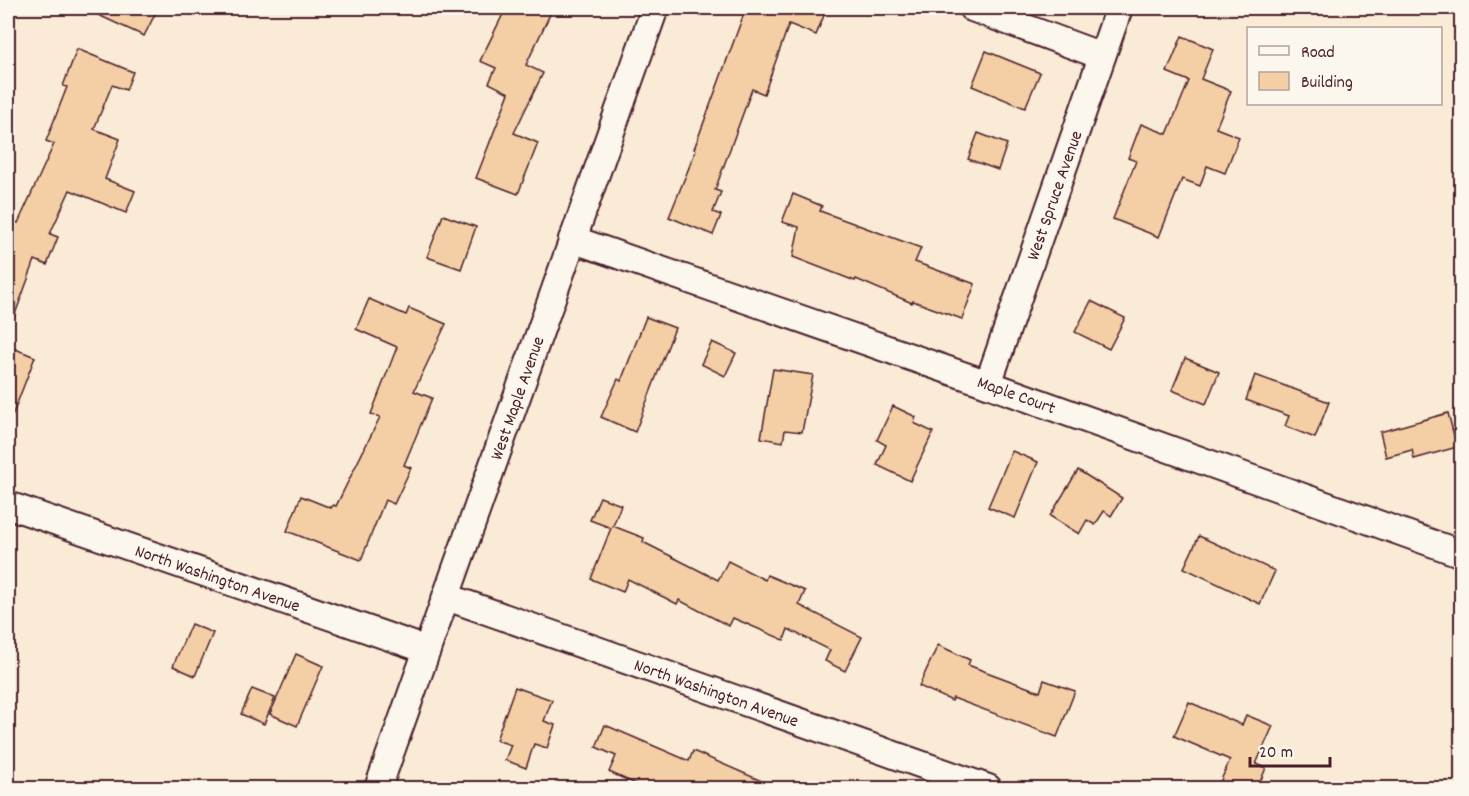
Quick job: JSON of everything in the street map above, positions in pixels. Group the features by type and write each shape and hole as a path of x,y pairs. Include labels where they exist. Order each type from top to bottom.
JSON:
{"street":[{"name":"West Maple Avenue","path":"378,789 655,8"},
{"path":"972,8 1102,56"},
{"name":"West Spruce Avenue","path":"988,384 1119,8"},
{"name":"Maple Court","path":"572,239 988,384 1461,554"},
{"name":"North Washington Avenue","path":"8,505 427,650"},
{"name":"North Washington Avenue","path":"447,597 988,789"}],"building":[{"path":"83,8 158,8 144,36"},
{"path":"506,8 553,8 526,65 543,73 514,133 538,143 518,194 476,178 509,93 489,83 496,68 480,61"},
{"path":"746,8 827,8 816,35 789,24 764,94 752,89 715,190 721,192 713,212 721,215 713,235 669,217 696,150 694,149"},
{"path":"1182,36 1213,49 1201,79 1231,91 1216,128 1239,137 1225,173 1207,166 1200,186 1182,179 1159,237 1113,219 1136,161 1128,158 1141,124 1167,134 1189,81 1167,72"},
{"path":"77,49 133,72 126,90 112,85 94,129 120,139 105,179 135,191 126,213 70,190 50,234 58,237 47,265 35,260 10,328 8,328 8,219 18,223 54,144 46,141 67,87 63,86"},
{"path":"986,51 1040,73 1025,108 972,86"},
{"path":"978,133 1007,144 998,170 968,159"},
{"path":"793,194 822,206 820,211 921,248 915,262 975,284 962,319 913,301 912,303 856,279 855,281 793,257 799,227 782,222"},
{"path":"443,215 476,227 461,269 427,257"},
{"path":"369,299 406,315 409,308 446,324 414,391 432,398 404,465 411,468 394,504 385,500 361,560 287,531 301,496 331,508 333,505 336,506 380,417 371,414 397,347 356,329"},
{"path":"1091,301 1125,318 1109,349 1075,332"},
{"path":"646,317 675,328 635,432 601,417 618,379 621,381"},
{"path":"712,342 736,353 725,376 701,364"},
{"path":"8,346 35,357 9,424 8,424"},
{"path":"1185,358 1219,372 1206,404 1172,390"},
{"path":"773,369 813,375 802,432 785,430 783,442 761,438"},
{"path":"1255,375 1329,402 1315,438 1285,426 1289,416 1246,400"},
{"path":"893,406 916,417 914,423 933,432 910,481 877,465 886,445 877,440"},
{"path":"1448,413 1457,447 1414,459 1412,450 1386,457 1380,432"},
{"path":"1012,451 1038,462 1015,518 988,507"},
{"path":"1078,470 1122,498 1111,516 1104,511 1095,525 1087,520 1079,534 1050,516"},
{"path":"600,497 621,505 613,526 644,538 643,542 718,580 728,561 765,580 767,575 805,591 799,605 862,637 845,671 825,661 830,650 788,629 784,640 733,618 729,626 679,600 677,604 628,579 623,592 591,579 611,528 590,520"},
{"path":"1199,536 1275,571 1260,604 1184,568"},
{"path":"191,624 213,633 195,676 173,666"},
{"path":"938,645 970,660 968,665 1040,692 1044,680 1075,691 1057,737 953,698 952,701 919,686"},
{"path":"296,654 323,666 297,726 270,714"},
{"path":"515,687 552,700 544,721 555,725 547,748 534,744 526,768 505,760 511,745 496,740"},
{"path":"252,689 275,698 264,724 241,714"},
{"path":"1189,702 1242,725 1246,715 1273,726 1256,764 1266,768 1257,789 1217,789 1230,760 1174,736"},
{"path":"605,725 689,761 693,751 780,789 647,789 609,772 616,756 596,747"}]}
